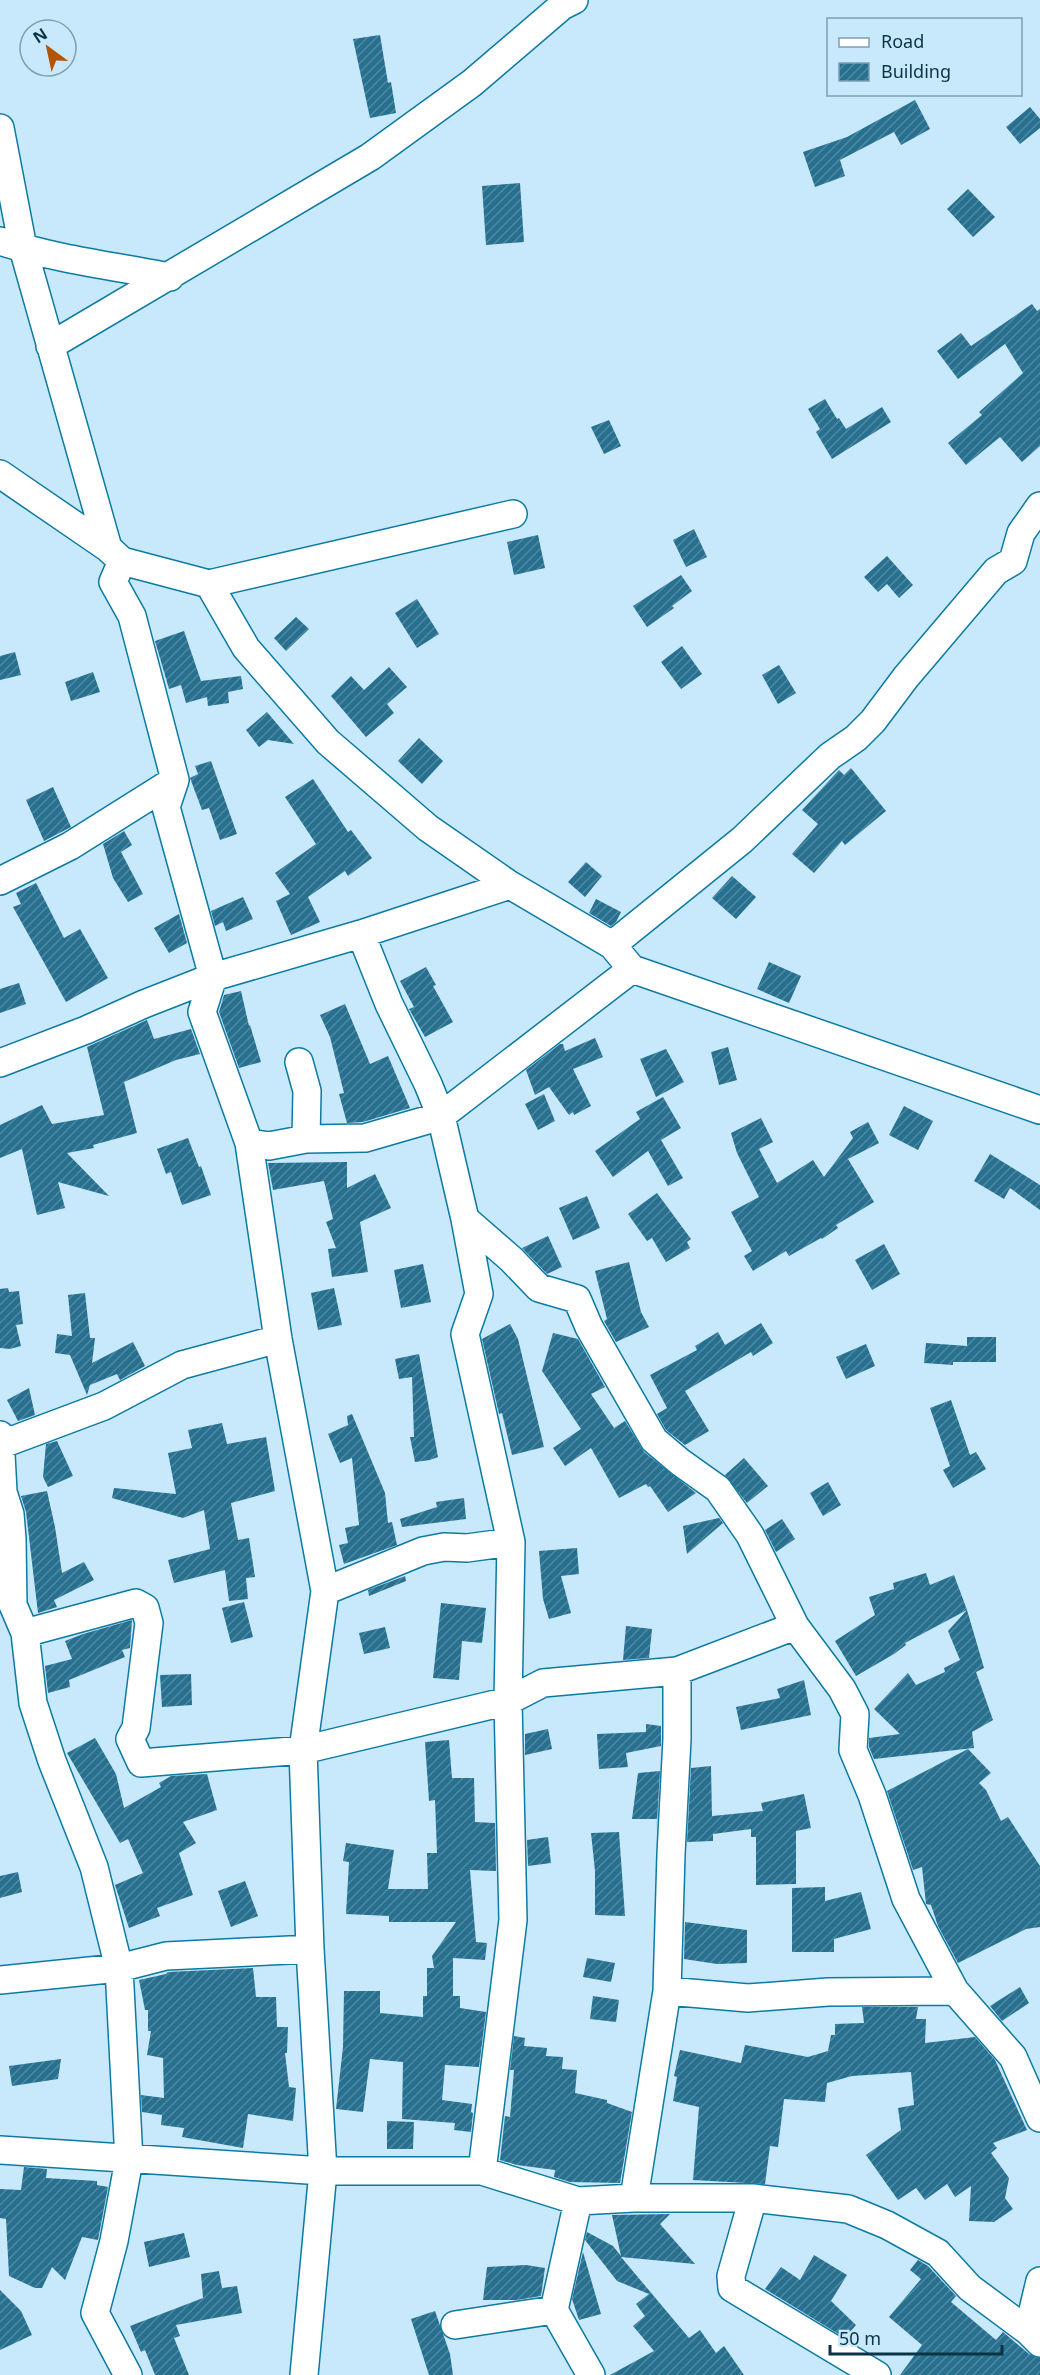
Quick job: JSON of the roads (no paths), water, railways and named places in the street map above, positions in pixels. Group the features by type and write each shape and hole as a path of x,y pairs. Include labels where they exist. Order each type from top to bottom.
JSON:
{"street":[{"path":"50,346 370,157 471,83 562,6 574,0"},
{"path":"0,128 11,245 50,346 115,554 113,582 132,616 176,780 166,807 213,977 202,1012 249,1143 278,1339 325,1591 303,1750 310,1949 323,2171 304,2375"},
{"path":"11,245 170,277"},
{"path":"0,474 115,554 208,584 513,514"},
{"path":"612,945 742,840 830,756 856,738 873,721 906,677 983,585 996,571 1013,561 1020,533 1040,506"},
{"path":"208,584 246,648 328,742 428,828 510,885 612,945 632,969 803,1026 1040,1110"},
{"path":"0,881 70,846 176,780"},
{"path":"0,1063 213,977 361,934 510,885"},
{"path":"361,934 388,1004 428,1084 441,1116 479,1294 465,1334 511,1542 508,1701 513,1920 482,2171"},
{"path":"249,1143 269,1146 306,1139 365,1138 441,1116 632,969"},
{"path":"299,1062 307,1091 306,1139"},
{"path":"465,1220 511,1259 539,1288 577,1299 589,1327 654,1440 718,1489 750,1534 795,1626 842,1689 855,1714 853,1750 875,1804 906,1899 955,1991 1013,2057 1040,2118"},
{"path":"128,2375 94,2313 114,2241 129,2160 119,1968 94,1867 52,1761 33,1702 25,1634 6,1606 12,1539 10,1514 3,1492 1,1442 104,1406 182,1365 278,1339"},
{"path":"325,1591 423,1551 444,1547 467,1548 511,1542"},
{"path":"25,1634 136,1603 145,1608 149,1623 148,1634 136,1728 130,1739 141,1762 303,1750 508,1701 543,1683 677,1671 795,1626"},
{"path":"634,2198 668,1990 671,1854 677,1738 677,1671"},
{"path":"0,1980 119,1968 166,1956 310,1949"},
{"path":"668,1990 748,1998 828,1992 955,1991"},
{"path":"0,2150 323,2171 482,2171 578,2201 634,2198 753,2198 848,2209 887,2224 938,2253 970,2288 1034,2337"},
{"path":"753,2198 731,2276 732,2288 877,2375"},
{"path":"578,2201 554,2310 591,2375"},
{"path":"1034,2337 1040,2281"},
{"path":"455,2325 554,2310"}]}
